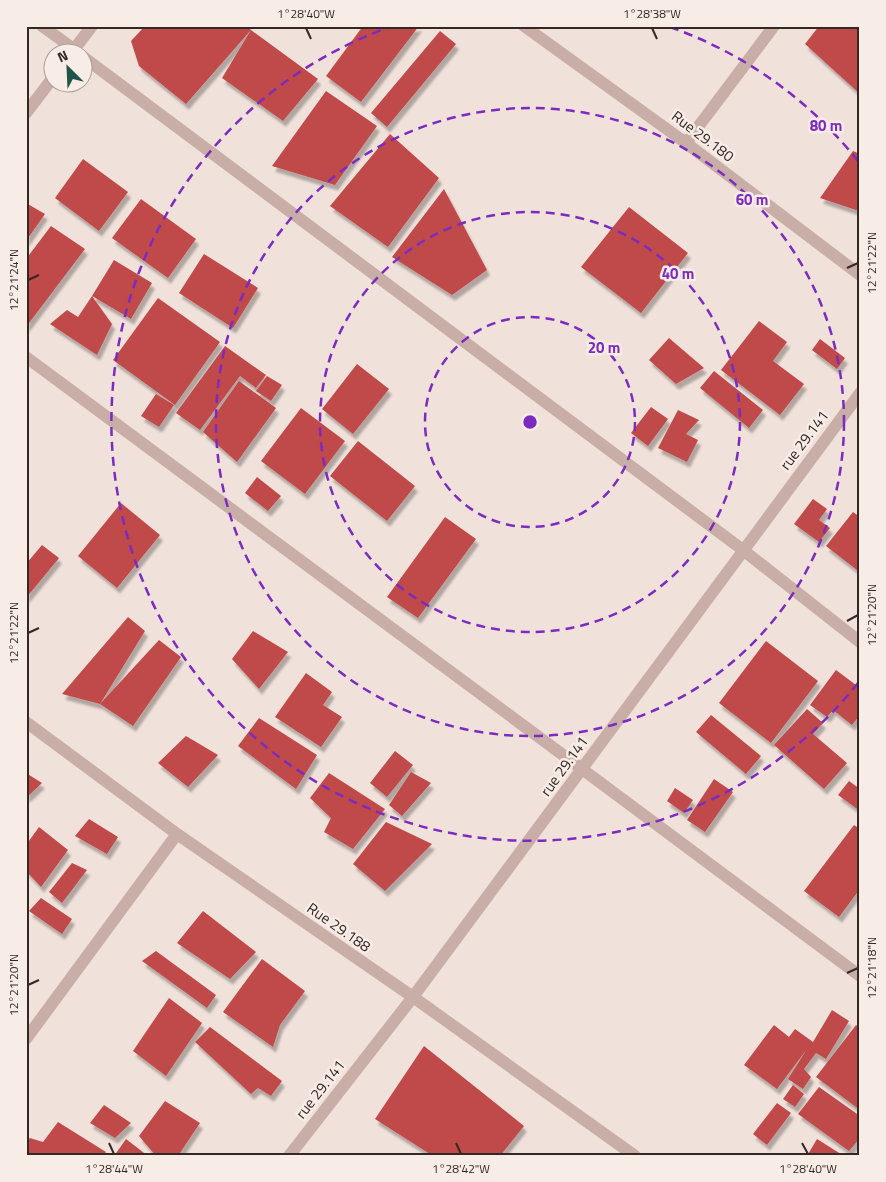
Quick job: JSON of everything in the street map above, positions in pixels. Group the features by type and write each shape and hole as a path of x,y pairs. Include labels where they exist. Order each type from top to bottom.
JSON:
{"street":[{"path":"42,26 63,42"},
{"path":"83,42 92,26"},
{"name":"Rue 29.180","path":"524,26 686,143 860,275"},
{"path":"686,143 774,26"},
{"path":"92,64 743,550 860,642"},
{"path":"26,113 42,91"},
{"path":"26,357 860,976"},
{"name":"rue 29.141","path":"289,1156 413,998 860,393"},
{"name":"Rue 29.188","path":"26,722 177,834 636,1156"},
{"path":"26,1039 177,834"}],"building":[{"path":"145,26 247,26 251,30 186,104 139,66 131,41"},
{"path":"363,26 419,26 361,102 326,76"},
{"path":"819,26 860,26 860,94 805,44"},
{"path":"251,30 318,79 283,121 222,78"},
{"path":"440,31 456,44 387,127 371,113"},
{"path":"326,91 377,126 335,185 272,166"},
{"path":"390,134 439,178 388,247 330,206"},
{"path":"853,151 860,154 860,207 856,210 820,198"},
{"path":"83,159 128,192 99,231 55,198"},
{"path":"444,189 487,270 452,295 392,257"},
{"path":"141,199 196,239 168,278 112,238"},
{"path":"26,203 45,214 26,241"},
{"path":"629,207 688,253 641,313 581,267"},
{"path":"51,226 85,249 26,327 26,259"},
{"path":"204,254 258,288 233,328 179,293"},
{"path":"114,260 152,283 131,319 92,296"},
{"path":"92,296 112,324 97,355 50,324 67,310 78,317"},
{"path":"158,298 220,342 175,405 113,360"},
{"path":"759,321 787,342 773,361 804,384 780,415 721,370"},
{"path":"669,338 704,368 676,384 649,360"},
{"path":"820,339 845,358 837,369 812,350"},
{"path":"225,346 266,375 256,388 240,376 200,430 176,413"},
{"path":"357,364 389,389 353,434 322,409"},
{"path":"714,371 763,410 749,428 700,388"},
{"path":"267,376 282,385 271,401 256,391"},
{"path":"239,381 276,408 237,462 203,432"},
{"path":"156,394 174,405 159,427 141,416"},
{"path":"651,407 668,419 648,446 631,433"},
{"path":"301,408 345,441 305,494 261,461"},
{"path":"678,410 699,420 686,434 698,440 687,462 658,448"},
{"path":"358,441 415,486 387,521 330,476"},
{"path":"257,477 281,496 268,511 245,493"},
{"path":"813,499 827,509 819,520 830,528 819,542 794,524"},
{"path":"121,503 160,535 117,588 78,556"},
{"path":"853,512 860,517 860,567 857,570 826,546"},
{"path":"445,517 476,539 418,618 387,597"},
{"path":"42,545 59,558 26,598 26,564"},
{"path":"128,617 145,631 100,704 62,694"},
{"path":"253,631 288,652 259,689 232,659"},
{"path":"159,640 181,657 133,726 100,704"},
{"path":"766,641 818,681 771,743 719,703"},
{"path":"836,670 860,688 860,715 852,725 833,710 827,717 810,705"},
{"path":"306,673 332,692 323,705 342,717 321,747 275,717"},
{"path":"807,709 823,723 813,734 847,763 824,789 774,745"},
{"path":"711,715 761,756 746,774 696,732"},
{"path":"259,718 317,755 296,789 238,746"},
{"path":"186,736 218,755 188,787 158,763"},
{"path":"395,751 413,765 387,797 370,783"},
{"path":"411,772 431,783 402,816 389,805"},
{"path":"26,773 42,783 27,797 26,796"},
{"path":"329,773 385,809 353,849 324,832 331,818 310,798"},
{"path":"714,779 733,792 705,832 687,820"},
{"path":"849,781 860,789 860,811 838,795"},
{"path":"675,788 693,800 684,813 667,801"},
{"path":"89,819 118,837 107,854 75,836"},
{"path":"386,822 432,844 385,891 353,864"},
{"path":"854,825 860,829 860,889 839,917 804,891"},
{"path":"39,827 68,850 41,887 26,871 26,845"},
{"path":"72,863 87,870 62,903 49,892"},
{"path":"41,898 72,919 62,934 29,911"},
{"path":"203,911 256,952 230,979 177,943"},
{"path":"156,951 216,995 207,1008 142,961"},
{"path":"262,959 305,991 280,1025 273,1047 223,1012"},
{"path":"169,998 202,1023 166,1076 133,1051"},
{"path":"832,1010 849,1021 826,1059 816,1053 804,1069 811,1077 803,1089 788,1079 807,1049 777,1089 744,1065 774,1025 789,1037 795,1029 813,1042"},
{"path":"856,1025 860,1028 860,1110 816,1077"},
{"path":"210,1027 282,1081 271,1096 258,1088 251,1094 195,1042"},
{"path":"424,1046 524,1126 500,1156 433,1156 375,1119"},
{"path":"793,1085 804,1094 795,1107 783,1099"},
{"path":"819,1087 860,1116 860,1138 849,1151 798,1114"},
{"path":"165,1101 200,1123 178,1156 156,1156 139,1136"},
{"path":"777,1103 791,1113 767,1145 753,1134"},
{"path":"104,1105 131,1123 115,1138 90,1123"},
{"path":"58,1122 106,1152 103,1156 26,1156 26,1142 30,1138 43,1142"},
{"path":"126,1139 148,1156 114,1156"},
{"path":"817,1139 844,1156 807,1156"}]}
